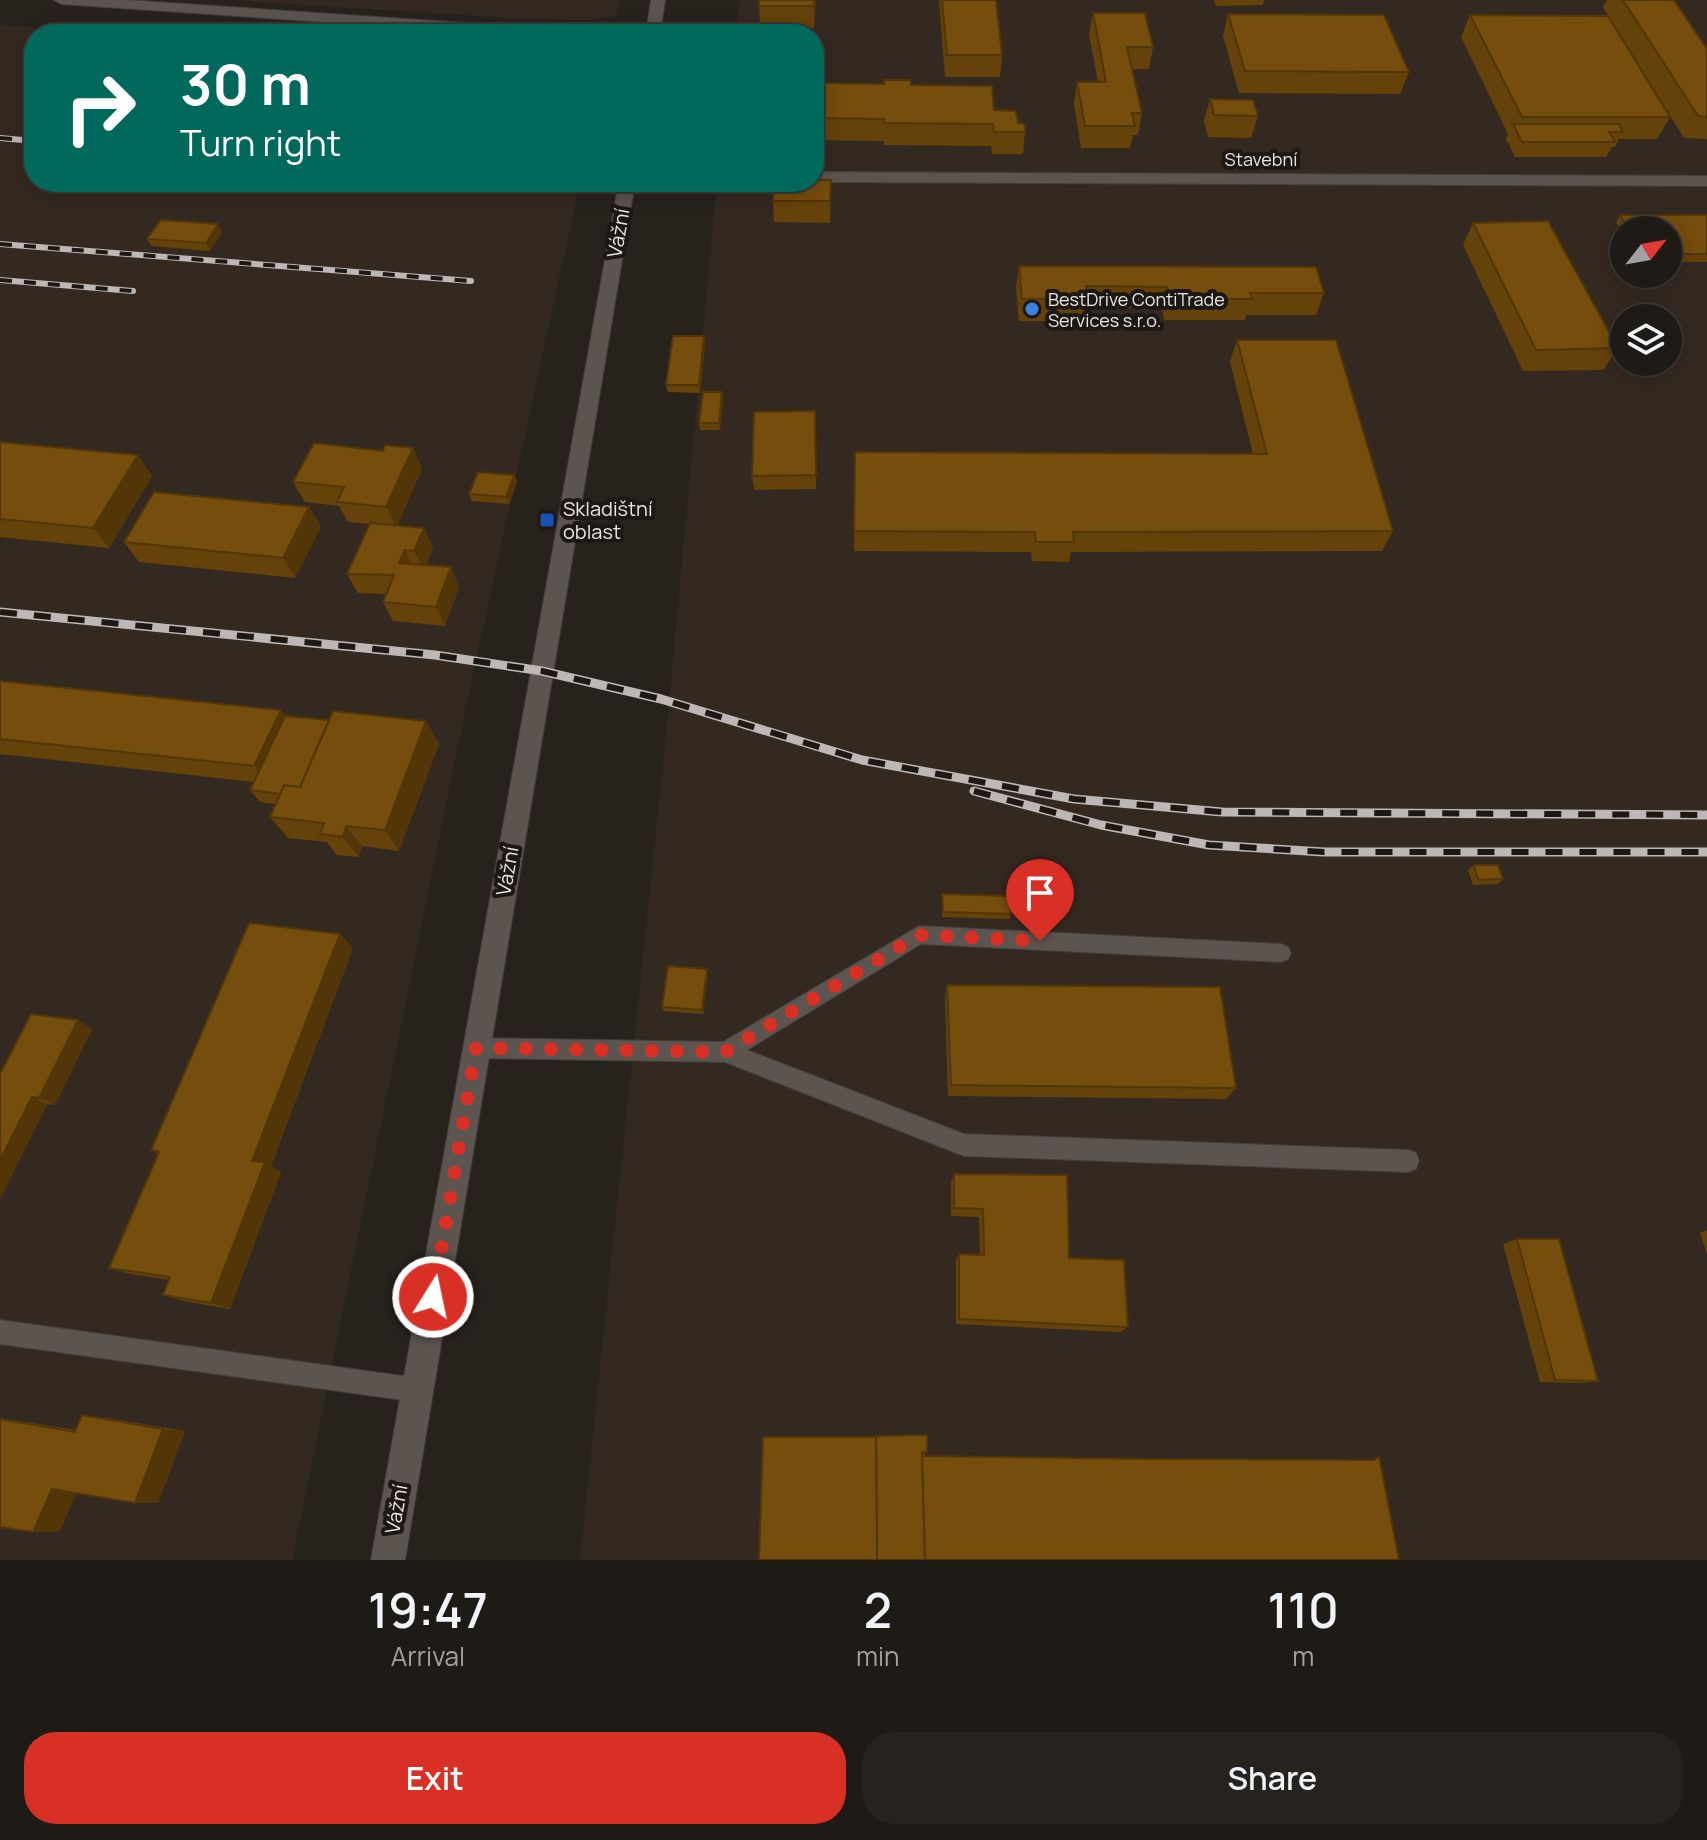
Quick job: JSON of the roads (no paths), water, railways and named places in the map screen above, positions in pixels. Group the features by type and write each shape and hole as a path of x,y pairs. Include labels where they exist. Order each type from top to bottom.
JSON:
{"street":[{"path":"61,0 418,24"},
{"path":"654,24 658,0"},
{"name":"Stavební","path":"824,177 1707,181"},
{"name":"Vážní","path":"388,1560 625,192"}],"lane":[{"path":"725,1052 919,935 1281,953"},
{"path":"476,1048 725,1052 964,1145 1408,1161"},
{"path":"0,1332 417,1390"}],"railway":[{"path":"0,138 24,140"},
{"path":"0,244 471,281"},
{"path":"0,280 133,291"},
{"path":"0,612 435,655 542,671 661,699 862,760 1074,799 1222,812 1707,815"},
{"path":"974,791 1101,825 1209,845 1324,852 1707,852"}],"place":[{"name":"BestDrive ContiTrade Services s.r.o.","path":"1032,309"},
{"name":"Skladištní oblast","path":"547,520"}]}
